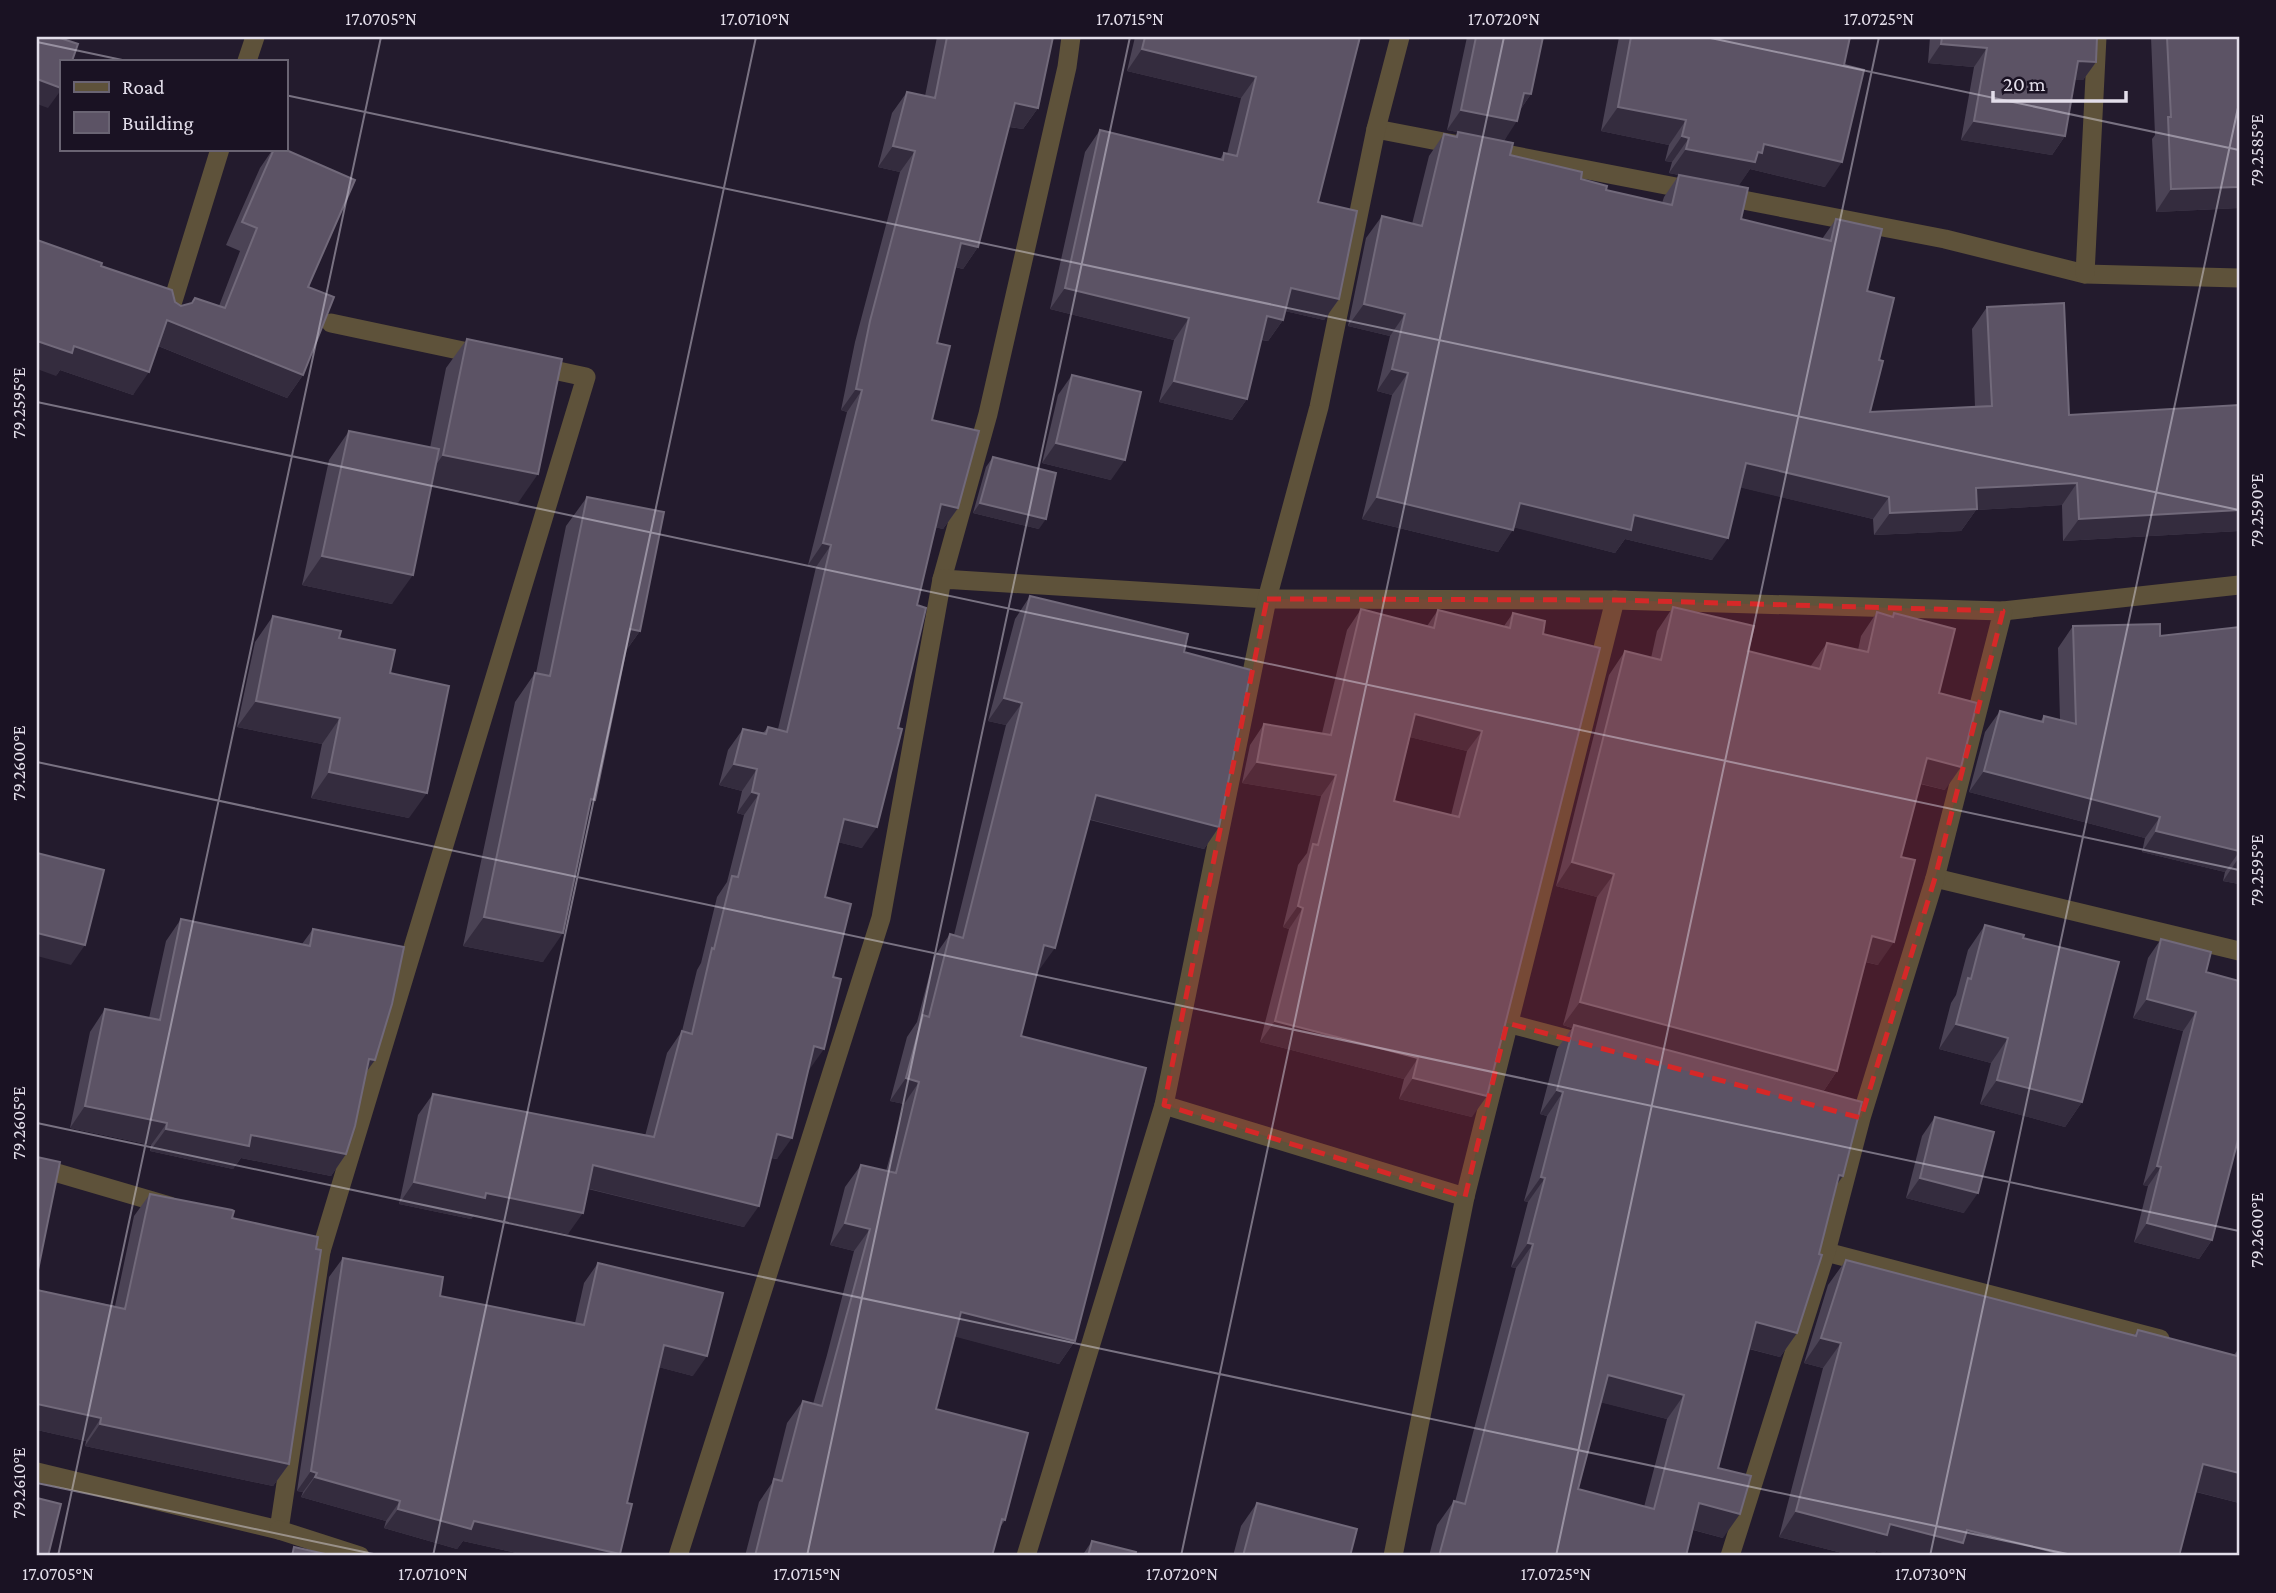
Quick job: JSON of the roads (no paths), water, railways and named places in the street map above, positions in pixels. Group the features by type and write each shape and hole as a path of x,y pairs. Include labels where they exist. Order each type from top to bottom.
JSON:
{"street":[{"path":"247,60 255,37"},
{"path":"678,1556 881,918 942,579 988,414 1072,37"},
{"path":"1026,1556 1164,1105 1267,599 1319,407 1376,129 1400,37"},
{"path":"2085,274 2097,37"},
{"path":"1376,129 1945,239 2085,274 2239,278"},
{"path":"168,317 220,150"},
{"path":"279,1530 321,1251 586,377 331,323"},
{"path":"942,579 1267,599 1615,600 2003,611 2239,585"},
{"path":"1393,1556 1465,1197 1615,600"},
{"path":"1730,1556 1826,1252 1854,1117 1935,878 2003,611"},
{"path":"1935,878 2239,951"},
{"path":"1507,1023 1612,1051"},
{"path":"1164,1105 1465,1197"},
{"path":"37,1167 192,1213"},
{"path":"283,1240 321,1251"},
{"path":"1826,1252 2173,1342"},
{"path":"37,1472 279,1530 359,1556"}]}
